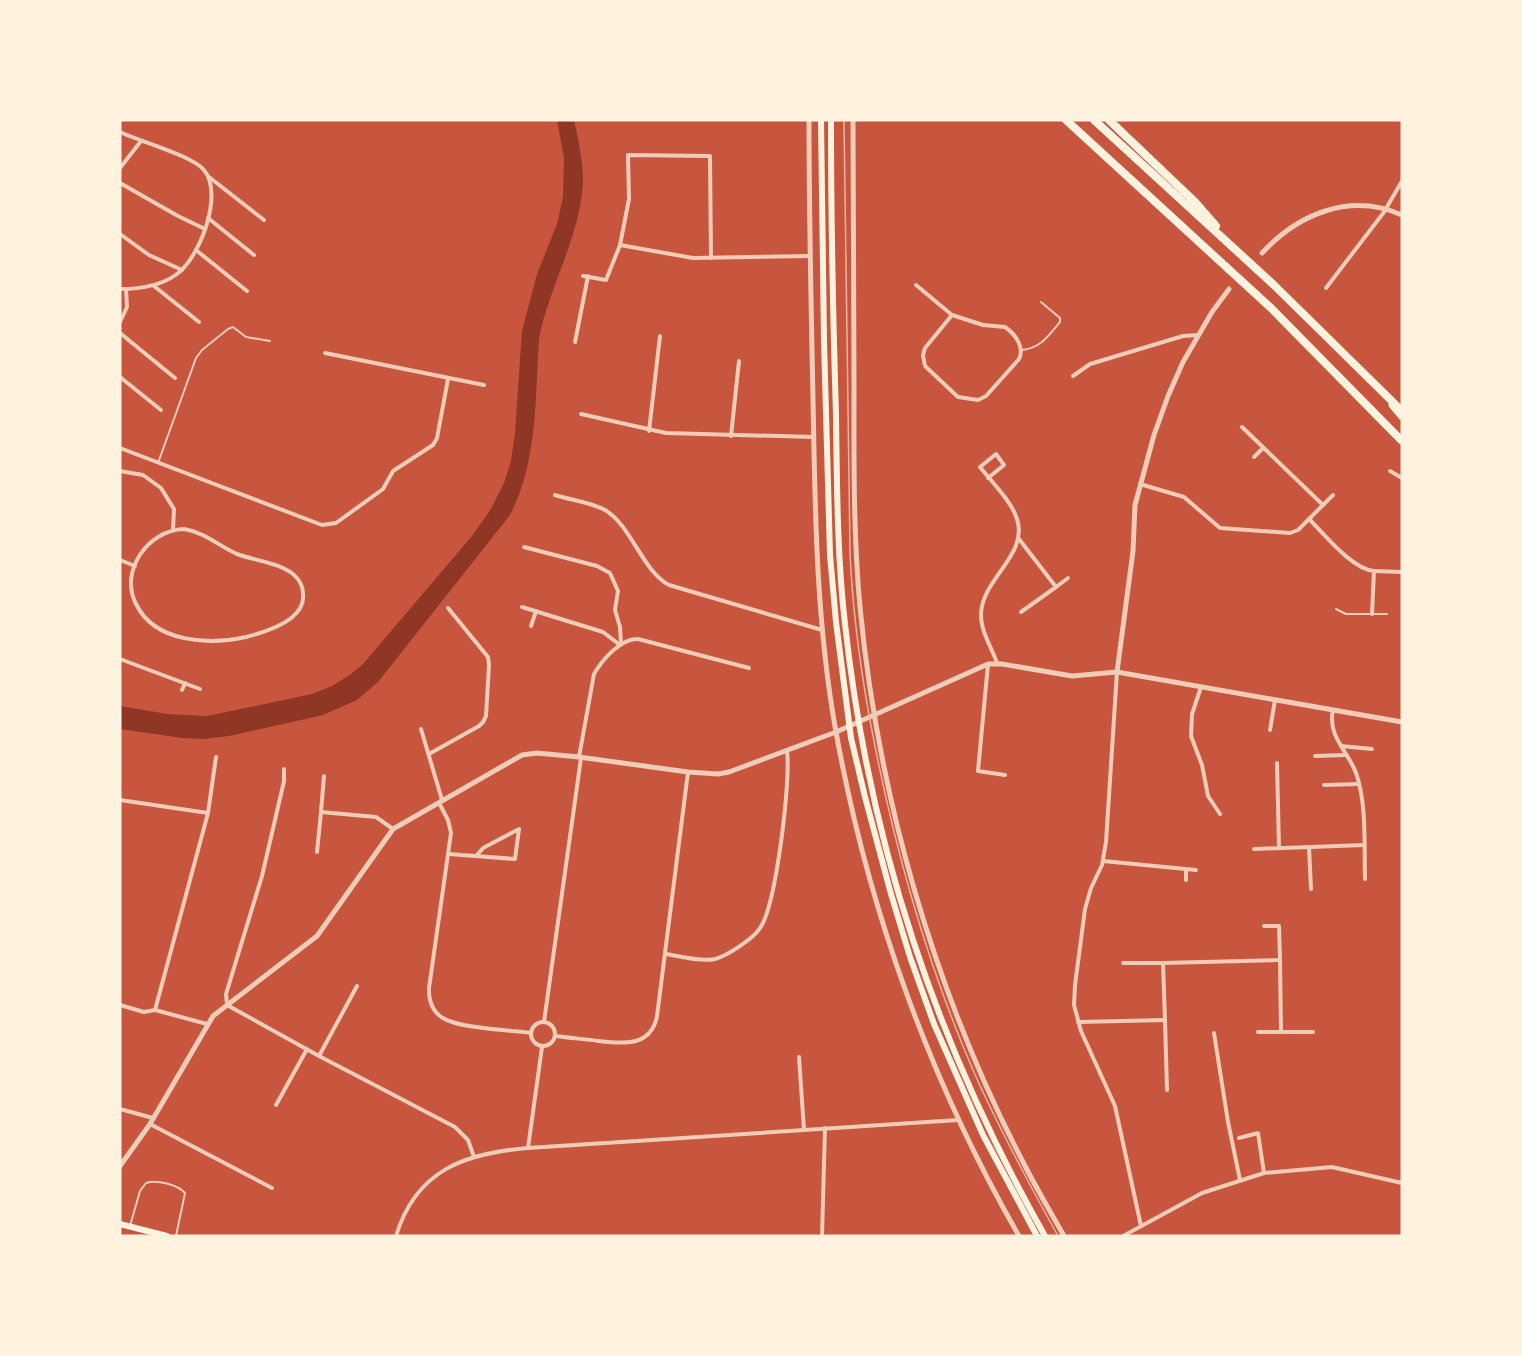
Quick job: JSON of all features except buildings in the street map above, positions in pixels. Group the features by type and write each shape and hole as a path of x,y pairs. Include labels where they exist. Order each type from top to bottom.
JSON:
{"highway":[{"path":"1066,120 1271,308 1402,441"},
{"path":"1094,120 1304,313 1402,411"},
{"path":"1109,120 1205,212 1232,246"},
{"path":"1375,385 1402,417"}],"main road":[{"path":"821,120 830,555 849,726 872,826 912,965 943,1044 983,1135 1037,1236"},
{"path":"831,120 838,530 844,621 859,721 876,810 893,876 934,1002 979,1111 1045,1236"},
{"path":"120,1224 167,1236"}],"street":[{"path":"809,120 815,524 822,630 836,732 856,828 883,924 923,1038 958,1120 1019,1236"},
{"path":"853,120 854,510 860,605 875,714 898,829 939,967 971,1050 999,1113 1022,1161 1064,1236"},
{"path":"120,132 191,160 264,220"},
{"path":"120,168 141,141"},
{"path":"582,276 606,279 620,246 629,199 626,153 710,156 711,258"},
{"path":"120,289 154,285 172,278 182,270 196,250 205,229 212,195 208,176"},
{"path":"1326,288 1386,209 1402,181"},
{"path":"120,183 177,216 205,229"},
{"path":"1262,253 1289,228 1315,214 1349,206 1370,206 1402,215"},
{"path":"208,218 254,255"},
{"path":"120,234 149,255 182,270"},
{"path":"620,246 686,257 810,256"},
{"path":"196,250 247,291"},
{"path":"575,342 588,276"},
{"path":"154,285 198,322"},
{"path":"916,285 952,315 983,325 1005,327 1020,345 1022,350 1019,359 986,396 978,400 958,398 928,370 923,359 927,345 952,315"},
{"path":"120,322 127,307 126,289"},
{"path":"1141,1226 1115,1106 1078,1022 1074,993 1085,909 1103,861 1108,826 1116,672 1133,551 1135,505 1167,396 1198,335 1229,289"},
{"path":"120,333 175,378"},
{"path":"1073,376 1093,363 1183,336 1198,335"},
{"path":"649,430 660,336"},
{"path":"326,353 483,385"},
{"path":"731,435 739,361"},
{"path":"120,377 161,410"},
{"path":"120,448 322,525 336,523 382,489 393,471 433,445 448,379"},
{"path":"581,414 649,430 814,437"},
{"path":"1242,428 1323,504"},
{"path":"1254,457 1263,448"},
{"path":"988,478 1004,465 996,454 980,467 988,478 1015,513 1018,523 1018,538 1007,560 988,587 982,606 984,630 998,663"},
{"path":"120,471 143,475 161,488 174,509 173,531"},
{"path":"1390,471 1402,478"},
{"path":"1140,484 1184,497 1220,528 1290,533 1298,530 1333,495"},
{"path":"555,495 607,511 657,576 669,585 822,630"},
{"path":"1309,519 1358,566 1374,571 1402,572"},
{"path":"184,529 196,532 237,553 287,570 296,577 302,587 304,597 301,607 286,621 253,635 211,641 181,638 153,624 138,608 131,589 135,566 148,544 173,531 184,529"},
{"path":"1018,538 1056,587"},
{"path":"524,548 597,566 610,573 617,589 615,610 621,629 621,645"},
{"path":"120,560 135,566"},
{"path":"1372,614 1374,571"},
{"path":"1021,612 1068,578"},
{"path":"522,607 603,632 621,645"},
{"path":"429,754 479,726 486,716 488,657 448,608"},
{"path":"531,626 536,611"},
{"path":"544,1022 580,758 594,674 621,645 631,639 749,668"},
{"path":"120,659 200,689"},
{"path":"120,1166 154,1118 207,1024 216,1013 317,936 393,829 522,756 537,753 688,772 729,772 836,732 919,697 988,664 998,663 1072,676 1116,672 1402,722"},
{"path":"988,664 978,771 1005,776"},
{"path":"182,690 185,683"},
{"path":"1201,686 1192,714 1191,732 1204,770 1208,796 1220,814"},
{"path":"1270,730 1275,699"},
{"path":"1333,710 1332,726 1359,784 1365,879"},
{"path":"421,729 440,801 450,824 449,854 429,988 432,1005 440,1016 453,1024 531,1033"},
{"path":"1341,746 1372,748"},
{"path":"664,954 715,959 725,955 762,926 780,853 788,751"},
{"path":"1315,756 1347,755"},
{"path":"155,1010 208,813 216,757"},
{"path":"1277,763 1279,848"},
{"path":"227,1005 226,994 267,860 284,781 284,769"},
{"path":"556,1036 626,1044 645,1037 652,1030 656,1021 688,772"},
{"path":"317,852 324,776"},
{"path":"1324,785 1359,784"},
{"path":"120,800 208,813"},
{"path":"321,812 375,817 393,829"},
{"path":"449,854 515,860 519,829 483,848 477,855"},
{"path":"1254,849 1364,845"},
{"path":"1309,847 1311,889"},
{"path":"1103,861 1196,870"},
{"path":"1186,869 1186,880"},
{"path":"1263,926 1279,926 1281,1032"},
{"path":"1123,963 1280,960"},
{"path":"1163,963 1167,1090"},
{"path":"320,1056 357,986"},
{"path":"120,1005 147,1012 155,1010 207,1024"},
{"path":"227,1005 455,1126 466,1136 474,1157"},
{"path":"1078,1022 1165,1020"},
{"path":"544,1022 553,1026 556,1036 551,1044 542,1047 533,1042 531,1033 536,1024 544,1022"},
{"path":"1258,1032 1313,1032"},
{"path":"1214,1033 1240,1180"},
{"path":"528,1148 542,1047"},
{"path":"276,1105 307,1049"},
{"path":"799,1057 804,1130"},
{"path":"120,1109 154,1118"},
{"path":"396,1236 403,1217 424,1185 453,1164 499,1151 958,1120"},
{"path":"150,1124 272,1188"},
{"path":"822,1236 825,1128"},
{"path":"1239,1138 1258,1133 1264,1173"},
{"path":"1123,1236 1203,1193 1264,1173 1332,1167 1402,1183"}],"lane":[{"path":"1022,350 1033,349 1041,345 1060,322 1060,318 1041,302"},
{"path":"158,463 196,358 202,350 228,328 233,327 246,338 270,341"},
{"path":"1336,609 1346,614 1387,614"},
{"path":"130,1226 140,1191 146,1183 155,1181 179,1188 185,1193 176,1236"}],"shaded area":[{"path":"557,120 574,120 583,175 582,196 572,237 550,298 539,339 534,429 526,473 510,515 378,682 357,700 323,715 229,736 204,739 182,738 120,729 120,706 167,714 207,716 312,694 332,686 363,664 472,536 491,509 504,483 511,461 522,331 537,274 557,224 563,197 564,158"}],"tram line":[{"path":"844,120 851,577 870,722 893,829 915,911 942,991 973,1070 1058,1236"}]}
